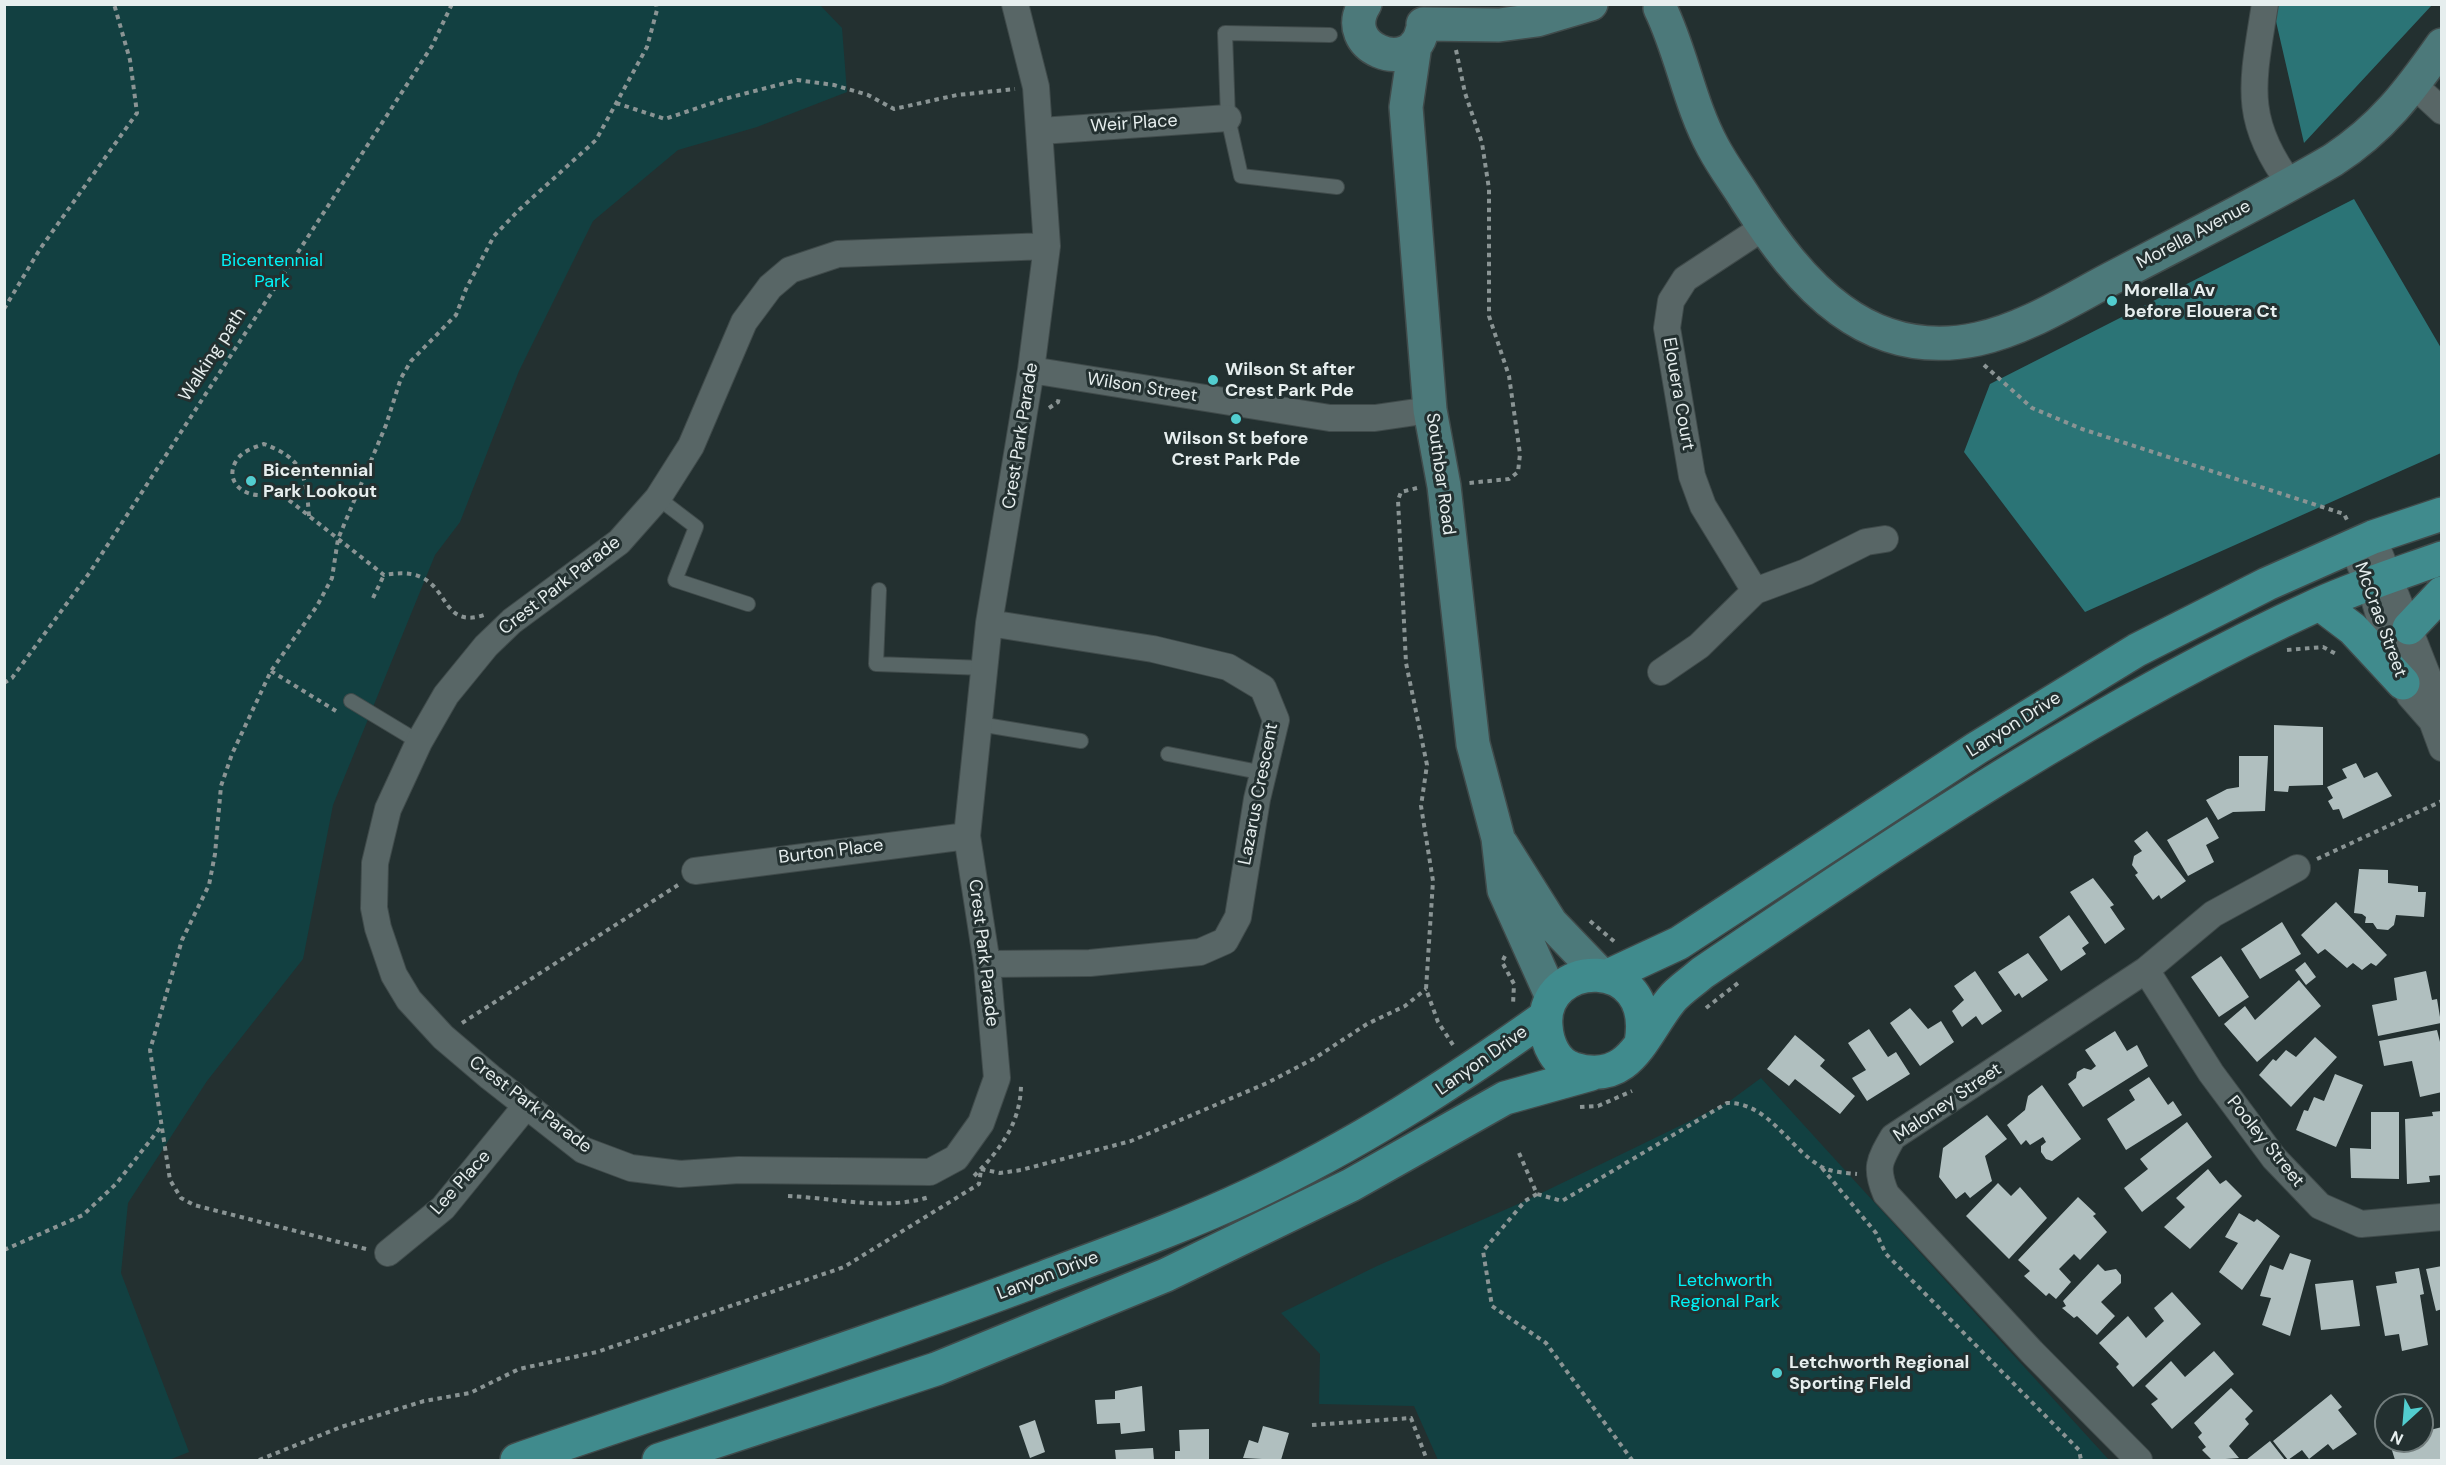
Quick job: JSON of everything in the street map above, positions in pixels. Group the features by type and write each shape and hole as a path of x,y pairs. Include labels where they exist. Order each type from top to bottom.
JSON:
{"main road":[{"name":"Southbar Road","path":"1365,4 1360,16 1360,30 1366,43 1378,52 1406,107"},
{"path":"1378,52 1398,54 1424,20 1492,7 1539,4"},
{"path":"1424,20 1499,25 1537,20 1591,4"},
{"name":"Morella Avenue","path":"1664,11 1688,90 1713,147 1764,227 1808,283 1826,300 1857,320 1889,334 1921,342 1976,339 2033,319 2291,185 2361,142 2387,119 2442,45"},
{"name":"Southbar Road","path":"1424,20 1406,107 1430,410 1444,486 1473,744 1498,838 1504,890 1549,1007"},
{"name":"Lanyon Drive","path":"1605,976 1678,943 2098,672 2266,584 2361,542 2442,514"},
{"name":"Lanyon Drive","path":"1641,1043 1672,998 1702,974 1990,782 2150,688 2320,604 2442,558"},
{"path":"2409,628 2442,592"},
{"path":"2320,604 2353,629 2403,683"},
{"name":"Southbar Road","path":"1498,838 1551,923 1605,976"},
{"path":"1584,975 1605,976 1629,988 1640,1004 1645,1023 1641,1043 1632,1058 1612,1071 1591,1074 1570,1068 1556,1055 1547,1038 1549,1007 1566,984 1584,975"},
{"name":"Lanyon Drive","path":"517,1461 922,1323 1162,1233 1251,1194 1340,1149 1427,1099 1549,1007"},
{"name":"Lanyon Drive","path":"659,1461 936,1369 1166,1275 1351,1185 1505,1098 1591,1074"}],"street":[{"name":"Crest Park Parade","path":"1015,4 1036,87 1041,131 1047,246 1031,370 989,623 967,836 987,964 997,1078 981,1123 956,1158 930,1172 739,1170 680,1174 632,1168 583,1150 443,1037 409,1000 394,975 384,951 374,908 375,863 388,810 419,742 446,695 486,646 512,621 619,542 658,498 692,446 744,322 770,287 790,270 838,254 1047,246"},
{"path":"2265,4 2254,70 2255,106 2260,135 2272,159 2291,185"},
{"path":"2414,85 2442,111"},
{"name":"Weir Place","path":"1041,131 1227,118"},
{"name":"Elouera Court","path":"1755,591 1703,506 1692,476 1667,328 1671,301 1685,279 1764,227"},
{"name":"Wilson Street","path":"1031,370 1339,419 1375,418 1430,410"},
{"path":"1661,672 1699,646 1755,591 1806,572 1866,542 1885,539"},
{"name":"McCrae Street","path":"2361,542 2379,580 2409,628 2430,682 2442,748"},
{"name":"McCrae Street","path":"2379,580 2388,646 2403,683 2410,696 2437,719"},
{"name":"Lazarus Crescent","path":"987,964 1090,963 1200,952 1225,940 1238,917 1276,720 1263,687 1228,667 1153,650 989,623"},
{"name":"Burton Place","path":"695,871 967,836"},
{"name":"Maloney Street","path":"1878,1176 1881,1158 1893,1137 2146,970 2213,914 2297,868"},
{"name":"Pooley Street","path":"2146,970 2218,1083 2274,1158 2319,1206 2361,1224 2442,1217"},
{"name":"Lee Place","path":"388,1253 443,1208 526,1106"},
{"path":"1878,1176 1886,1194 2032,1352 2139,1461"}],"lane":[{"path":"1330,35 1225,33 1227,118 1241,177 1337,187"},
{"path":"658,498 696,527 675,580 748,604"},
{"path":"879,590 876,664 985,668"},
{"path":"351,701 419,742"},
{"path":"979,724 1081,741"},
{"path":"1168,754 1264,773"}],"path":[{"path":"4,309 40,249 137,113 130,60 114,4"},
{"name":"Walking path","path":"4,683 12,678 90,572 432,46 452,4"},
{"path":"388,1253 194,1205 180,1198 170,1180 160,1128 150,1050 182,940 209,885 215,854 221,786 232,754 271,671 317,606 332,578 338,539 386,424 401,378 411,361 456,315 466,289 494,236 520,209 596,140 646,47 657,10 656,4"},
{"path":"616,103 665,119 724,99 797,80 857,92 894,109 957,95 1036,87"},
{"path":"1983,365 2032,408 2062,421 2344,514 2361,542"},
{"path":"309,516 307,490 302,473 290,454 264,444 248,450 236,461 233,475 237,488 251,497 264,495 271,486 338,539 384,575 410,573 423,577 437,590 449,609 460,616 472,619 501,606 512,621"},
{"path":"373,598 384,575"},
{"path":"271,671 295,684"},
{"path":"2297,868 2442,801"},
{"path":"443,1037 470,1017 674,888 695,871"},
{"path":"956,1158 981,1169 1000,1173 1021,1170 1131,1141 1268,1083 1316,1058 1367,1024 1405,1006 1426,989 1438,1022 1453,1045"},
{"path":"1632,1461 1546,1343 1492,1306 1483,1251 1525,1201 1537,1194 1562,1201 1727,1103 1742,1103 1756,1109 1822,1168 1876,1233 1886,1254 2079,1450 2081,1461"},
{"path":"4,1250 83,1215 116,1184 160,1128"},
{"path":"1519,1153 1537,1194"},
{"path":"1822,1168 1878,1176"},
{"path":"258,1461 352,1424 424,1401 470,1393 519,1369 597,1352 844,1267 979,1184 981,1169"},
{"path":"1312,1425 1411,1419 1426,1461"}],"green space":[{"name":"Bicentennial Park","path":"5,5 820,5 842,28 847,92 757,127 678,150 593,221 519,371 460,522 435,555 333,805 303,959 207,1081 128,1203 121,1273 189,1452 169,1460 5,1460"},
{"name":"Letchworth Regional Park","path":"1761,1078 2109,1460 1438,1460 1414,1406 1319,1404 1320,1354 1281,1313 1377,1266 1525,1201 1727,1103"}],"shaded area":[{"path":"2272,4 2432,5 2304,143"},
{"path":"2354,199 2441,348 2441,453 2085,612 1964,452 1990,384"}],"building":[{"path":"2274,725 2323,727 2323,785 2289,786 2288,792 2274,791"},
{"path":"2239,756 2268,756 2265,811 2233,812 2218,820 2206,800 2227,789 2239,787"},
{"path":"2356,763 2364,778 2377,772 2392,796 2343,819 2339,809 2333,810 2328,801 2333,798 2327,787 2347,778 2342,769"},
{"path":"2207,817 2219,838 2206,845 2214,862 2188,876 2167,840"},
{"path":"2147,831 2186,881 2161,899 2159,895 2153,900 2135,875 2138,873 2132,865 2134,856 2142,851 2134,841"},
{"path":"2359,869 2388,870 2388,883 2418,886 2418,892 2426,892 2424,917 2396,915 2394,925 2388,930 2377,929 2373,923 2365,923 2366,917 2354,913"},
{"path":"2093,878 2114,905 2110,907 2125,929 2105,944 2070,892"},
{"path":"2336,902 2387,955 2376,966 2371,963 2362,970 2353,963 2347,968 2325,949 2318,954 2301,935"},
{"path":"2069,915 2089,943 2082,948 2086,954 2061,971 2039,937"},
{"path":"2282,922 2301,954 2260,979 2241,949"},
{"path":"2028,953 2048,980 2022,998 2019,993 2015,996 1998,972"},
{"path":"2221,956 2249,997 2219,1017 2191,977"},
{"path":"2305,962 2316,977 2306,985 2295,970"},
{"path":"1975,971 2002,1011 1982,1025 1976,1016 1962,1027 1952,1011 1964,1000 1954,986"},
{"path":"2426,971 2432,1000 2437,999 2441,1023 2378,1036 2372,1005 2397,1000 2394,978"},
{"path":"2299,980 2321,1006 2257,1062 2224,1024 2245,1006 2255,1020"},
{"path":"1910,1008 1928,1029 1941,1021 1954,1042 1920,1066 1890,1023"},
{"path":"1869,1029 1888,1057 1896,1052 1910,1074 1867,1101 1852,1078 1866,1070 1848,1043"},
{"path":"2437,1030 2442,1050 2442,1092 2420,1097 2412,1061 2384,1066 2379,1041"},
{"path":"2115,1031 2127,1051 2137,1045 2148,1066 2083,1107 2068,1084 2076,1078 2077,1072 2084,1068 2091,1070 2096,1066 2085,1050"},
{"path":"1795,1035 1825,1060 1820,1066 1855,1096 1840,1114 1795,1079 1789,1086 1767,1069"},
{"path":"2315,1037 2337,1057 2291,1107 2259,1075 2273,1059 2276,1061 2286,1050 2296,1057"},
{"path":"2335,1074 2363,1085 2336,1147 2296,1130 2304,1110 2308,1111 2314,1097 2324,1101"},
{"path":"2149,1077 2168,1105 2173,1101 2182,1115 2126,1150 2107,1119 2135,1100 2129,1090"},
{"path":"2042,1085 2081,1139 2052,1161 2046,1159 2041,1152 2041,1146 2046,1142 2043,1137 2030,1145 2026,1140 2021,1145 2007,1125 2025,1110 2028,1096"},
{"path":"2442,1111 2442,1175 2429,1176 2430,1182 2407,1184 2405,1119 2433,1116 2432,1112"},
{"path":"2371,1112 2399,1112 2399,1179 2351,1178 2350,1148 2371,1149"},
{"path":"1987,1115 2007,1139 1985,1156 1992,1181 1970,1198 1965,1192 1956,1199 1939,1177 1943,1148"},
{"path":"2187,1122 2212,1157 2142,1212 2124,1188 2148,1169 2140,1159"},
{"path":"2208,1169 2220,1184 2226,1180 2242,1196 2190,1249 2164,1227 2185,1207 2176,1198"},
{"path":"1998,1183 2011,1196 2020,1187 2047,1218 2009,1259 1966,1216"},
{"path":"2078,1197 2096,1214 2093,1216 2107,1232 2080,1260 2074,1254 2059,1269 2071,1282 2056,1299 2049,1293 2046,1296 2024,1276 2030,1271 2018,1260"},
{"path":"2239,1213 2254,1222 2257,1219 2280,1236 2242,1290 2219,1272 2238,1243 2225,1237"},
{"path":"2290,1253 2311,1260 2290,1336 2262,1325 2271,1298 2260,1296 2270,1265 2283,1270"},
{"path":"2098,1264 2105,1271 2116,1269 2121,1275 2121,1283 2101,1302 2115,1316 2097,1335 2077,1316 2074,1318 2062,1308 2066,1306 2063,1301"},
{"path":"2442,1266 2442,1309 2436,1311 2426,1269"},
{"path":"2419,1268 2424,1294 2420,1295 2428,1345 2402,1351 2399,1334 2385,1336 2376,1286 2397,1283 2395,1272"},
{"path":"2353,1280 2360,1326 2321,1330 2315,1284"},
{"path":"2172,1292 2201,1324 2133,1387 2116,1367 2119,1364 2099,1343 2128,1316 2146,1338 2164,1321 2154,1308"},
{"path":"2214,1351 2234,1374 2172,1429 2151,1404 2158,1399 2145,1386 2171,1361 2185,1377"},
{"path":"1142,1386 1145,1431 1121,1434 1120,1423 1097,1424 1095,1400 1115,1399 1115,1391"},
{"path":"2231,1388 2253,1411 2245,1419 2249,1424 2229,1446 2239,1458 2212,1460 2202,1450 2206,1447 2198,1437 2202,1433 2194,1423"},
{"path":"2331,1394 2342,1407 2338,1410 2357,1434 2333,1450 2328,1444 2309,1459 2302,1450 2288,1460 2273,1441"},
{"path":"1035,1420 1045,1452 1030,1458 1019,1426"},
{"path":"1263,1426 1289,1433 1281,1460 1243,1458 1249,1440 1258,1443"},
{"path":"2442,1427 2442,1460 2395,1460 2393,1453 2434,1453 2434,1429"},
{"path":"1209,1429 1209,1460 1175,1460 1175,1451 1180,1451 1179,1430"},
{"path":"2270,1441 2285,1460 2246,1460"},
{"path":"1153,1448 1154,1460 1116,1460 1115,1450"}],"place":[{"name":"Morella Av before Elouera Ct","path":"2112,301"},
{"name":"Wilson St after Crest Park Pde","path":"1213,380"},
{"name":"Wilson St before Crest Park Pde","path":"1236,419"},
{"name":"Bicentennial Park Lookout","path":"251,481"},
{"name":"Letchworth Regional Sporting FIeld","path":"1777,1373"}]}
